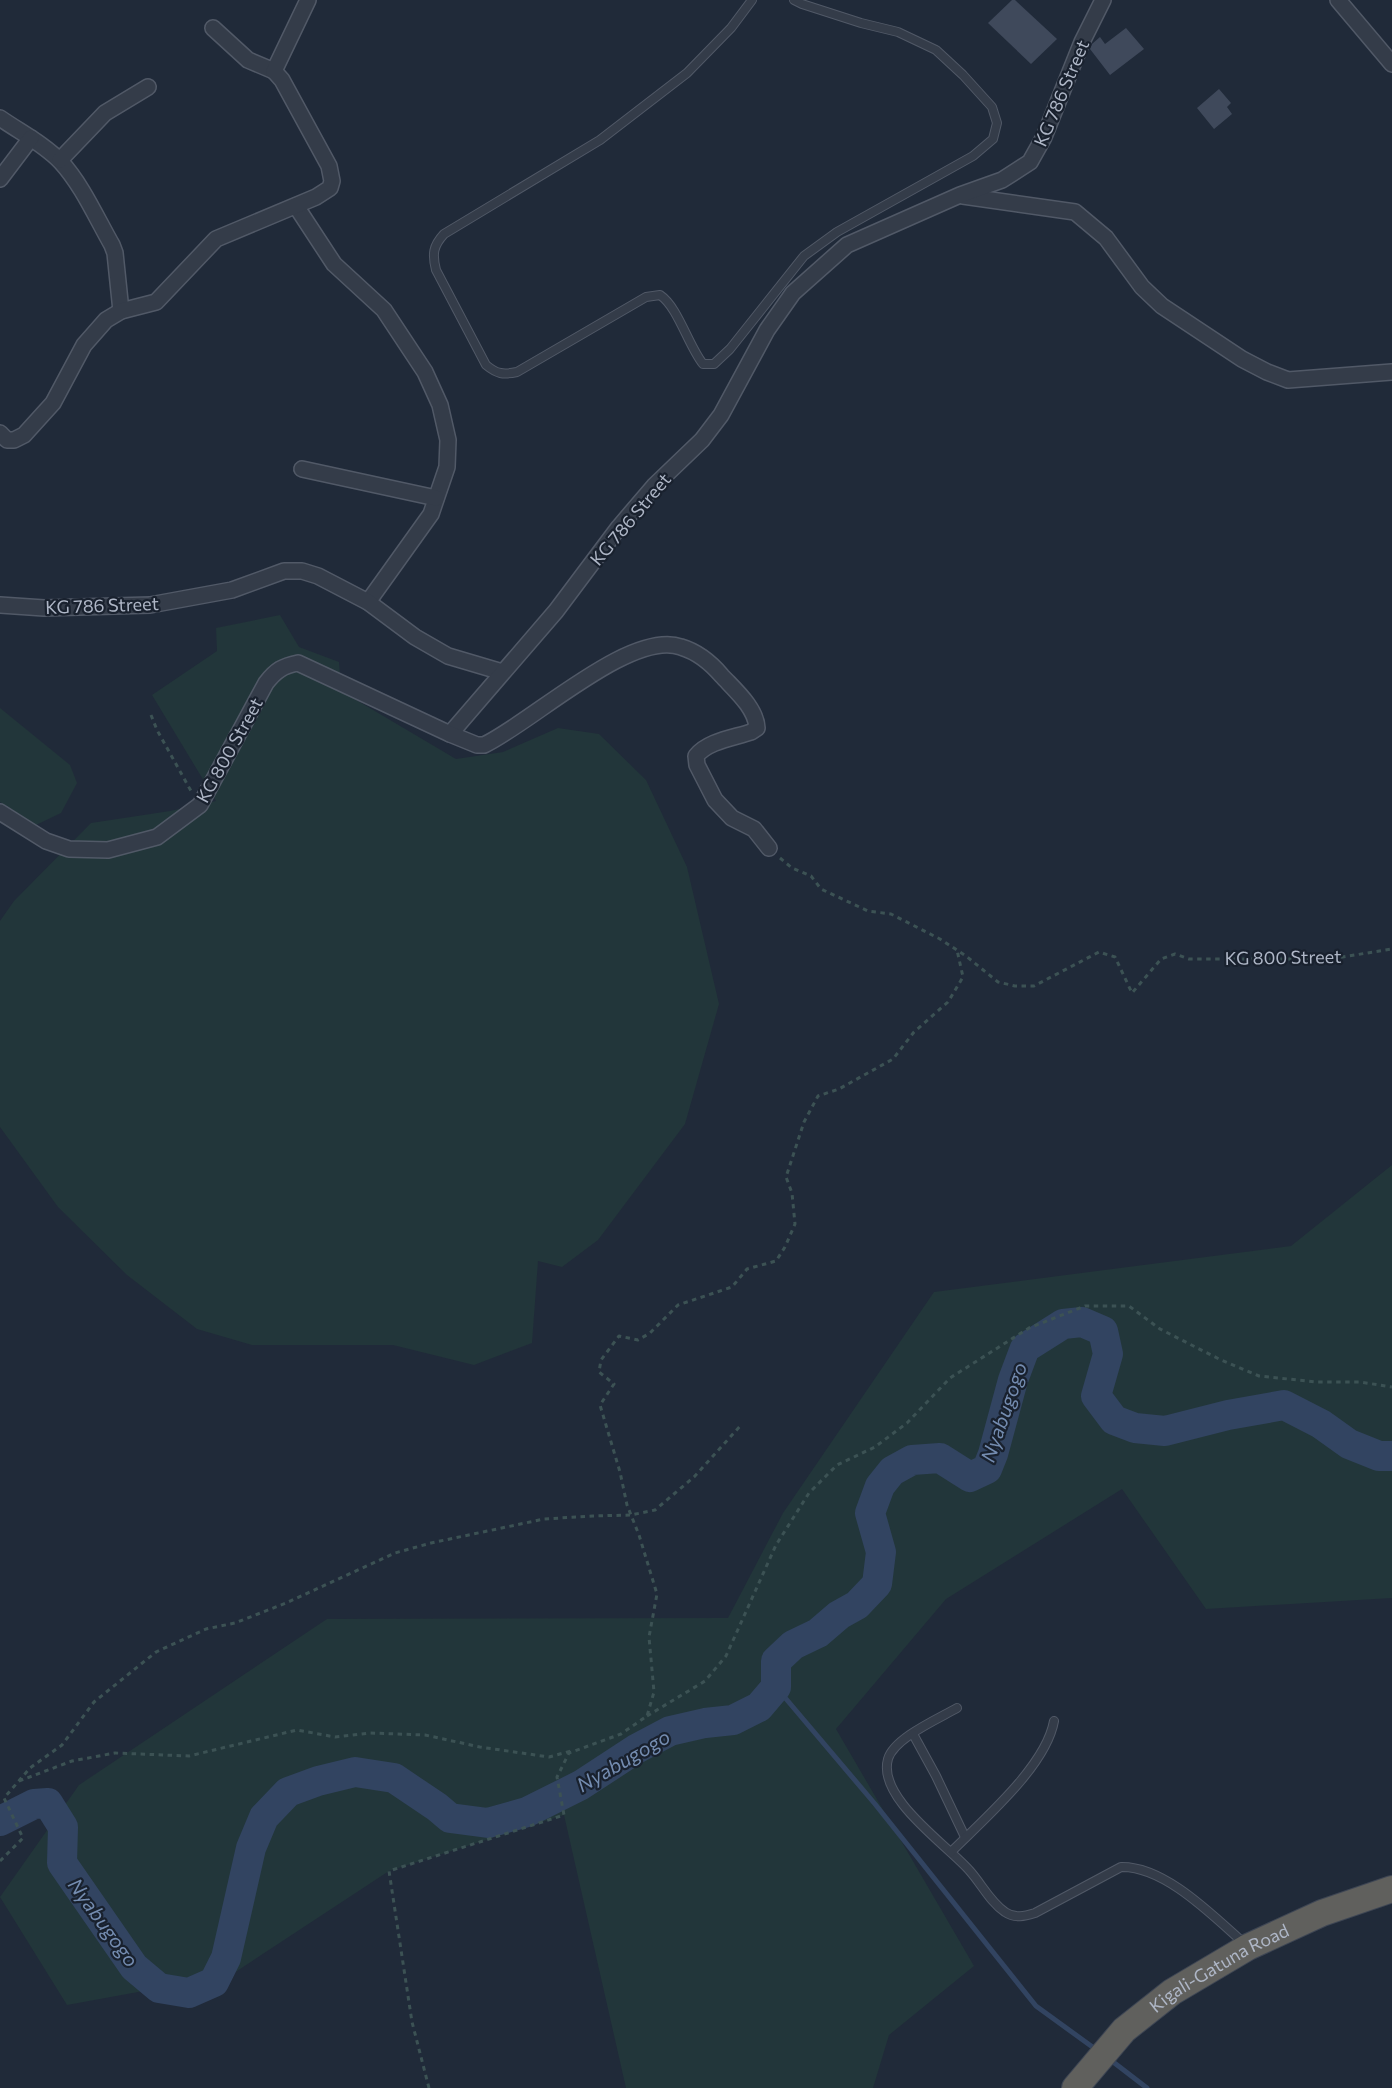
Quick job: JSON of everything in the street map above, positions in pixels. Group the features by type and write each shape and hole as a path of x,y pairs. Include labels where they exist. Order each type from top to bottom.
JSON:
{"highway":[{"name":"Kigali-Gatuna Road","path":"1075,2088 1124,2030 1172,1992 1248,1947 1322,1913 1392,1889"}],"street":[{"path":"274,71 308,0"},
{"name":"KG 786 Street","path":"0,605 44,608 150,605 232,590 284,571 302,571 318,576 368,602 415,637 448,656 502,672 556,612 619,527 654,486 702,440 721,415 767,330 793,293 847,246 960,195 1002,180 1030,162 1044,137 1082,42 1102,0"},
{"path":"1338,0 1392,64"},
{"path":"0,433 7,440 14,440 24,435 53,403 84,345 106,320 121,311 156,302 171,289 216,239 296,206 330,188 332,181 329,166 282,80 274,71 248,60 213,28"},
{"path":"60,160 105,113 148,87"},
{"path":"0,118 60,160 72,176 115,253 121,311"},
{"path":"0,179 31,138"},
{"path":"960,195 1075,212 1106,238 1142,288 1162,306 1242,359 1267,372 1288,380 1392,372"},
{"path":"296,206 334,264 384,310 425,372 440,405 448,440 447,467 431,514 368,602"},
{"path":"302,470 436,498"},
{"name":"KG 800 Street","path":"0,812 46,841 69,849 108,850 157,837 200,805 266,682 284,666 298,663 450,734 477,745 484,745 618,659 644,649 680,646 710,662 743,700 756,722 756,728 751,732 708,746 696,756 697,765 715,800 732,818 754,829 768,848"},
{"path":"450,734 502,672"}],"lane":[{"path":"752,0 731,28 687,74 600,140 444,234 436,243 432,254 436,270 486,365 495,373 506,375 517,372 646,297 660,295 668,301 693,351 703,364 714,364 730,349 804,256 837,232 973,156 993,140 997,123 992,107 936,50 898,32 861,23 794,0"},
{"path":"957,1708 898,1745 892,1752 887,1766 889,1778 906,1810 973,1873 1004,1911 1022,1917 1035,1913 1121,1867 1133,1867 1146,1870 1192,1899 1248,1947"},
{"path":"951,1852 1004,1800 1041,1754 1052,1732 1054,1721"},
{"path":"913,1734 965,1837"}],"path":[{"path":"150,715 200,805"},
{"path":"647,1716 654,1692 649,1637 657,1594 627,1505 620,1472 600,1405 614,1384 599,1372 601,1360 619,1336 638,1340 650,1333 678,1305 732,1287 747,1269 776,1261 795,1224 792,1193 786,1177 804,1122 818,1096 839,1089 893,1059 914,1032 948,1002 963,977 957,951 933,935 891,914 868,910 821,888 812,876 792,868 768,848"},
{"name":"KG 800 Street","path":"957,951 998,982 1015,986 1034,986 1099,952 1115,957 1132,993 1161,959 1175,954 1189,959 1330,959 1392,949"},
{"path":"18,1782 72,1761 116,1753 189,1756 297,1730 336,1737 370,1733 424,1735 480,1747 549,1757 621,1734 705,1681 726,1656 776,1545 809,1493 837,1465 875,1447 906,1423 950,1378 1029,1328 1085,1306 1129,1306 1160,1329 1259,1376 1317,1382 1360,1382 1392,1387"},
{"path":"0,1861 23,1838 4,1798 30,1768 62,1745 93,1702 156,1652 206,1629 235,1623 286,1604 395,1553 544,1519 632,1515 655,1510 694,1477 742,1424"},
{"path":"429,2088 412,2022 389,1871 564,1815 557,1777 569,1753 575,1750"}],"green space":[{"path":"280,615 299,647 339,662 341,691 456,759 503,752 558,728 599,734 646,780 687,867 719,1004 685,1124 598,1240 562,1267 538,1261 532,1343 474,1365 393,1345 252,1345 197,1329 127,1275 58,1207 0,1127 0,921 14,901 91,823 170,811 216,801 152,695 217,651 216,628"},
{"path":"0,708 70,765 77,783 61,813 36,825 0,802"},
{"path":"1392,1165 1392,1598 1206,1609 1122,1489 946,1599 836,1729 974,1966 889,2035 873,2088 626,2088 564,1815 389,1871 231,1975 67,2005 0,1897 79,1785 327,1619 728,1618 783,1513 934,1292 1291,1246"}],"building":[{"path":"1012,0 1015,0 1057,39 1031,64 988,23"},
{"path":"1126,28 1144,49 1110,75 1090,49 1100,37 1105,44"},
{"path":"1219,89 1231,103 1227,107 1232,114 1214,129 1197,108"}],"waterway":[{"name":"Nyabugogo","path":"0,1821 34,1804 48,1803 63,1827 62,1863 134,1967 159,1988 189,1993 214,1982 226,1958 251,1848 264,1817 288,1792 318,1781 355,1772 394,1778 450,1818 488,1823 527,1812 581,1785 636,1749 670,1731 705,1723 733,1720 759,1707 776,1687 776,1661 793,1645 818,1633 839,1615 857,1605 877,1584 881,1552 870,1513 880,1486 892,1471 912,1460 940,1458 970,1477 987,1469 1013,1380 1025,1348 1063,1324 1082,1322 1103,1331 1108,1354 1096,1396 1114,1420 1135,1428 1165,1431 1228,1415 1284,1405 1321,1424 1349,1444 1379,1456 1392,1456"},
{"path":"776,1687 875,1804 1036,2006 1098,2051"},
{"path":"1108,2058 1147,2088"}]}
